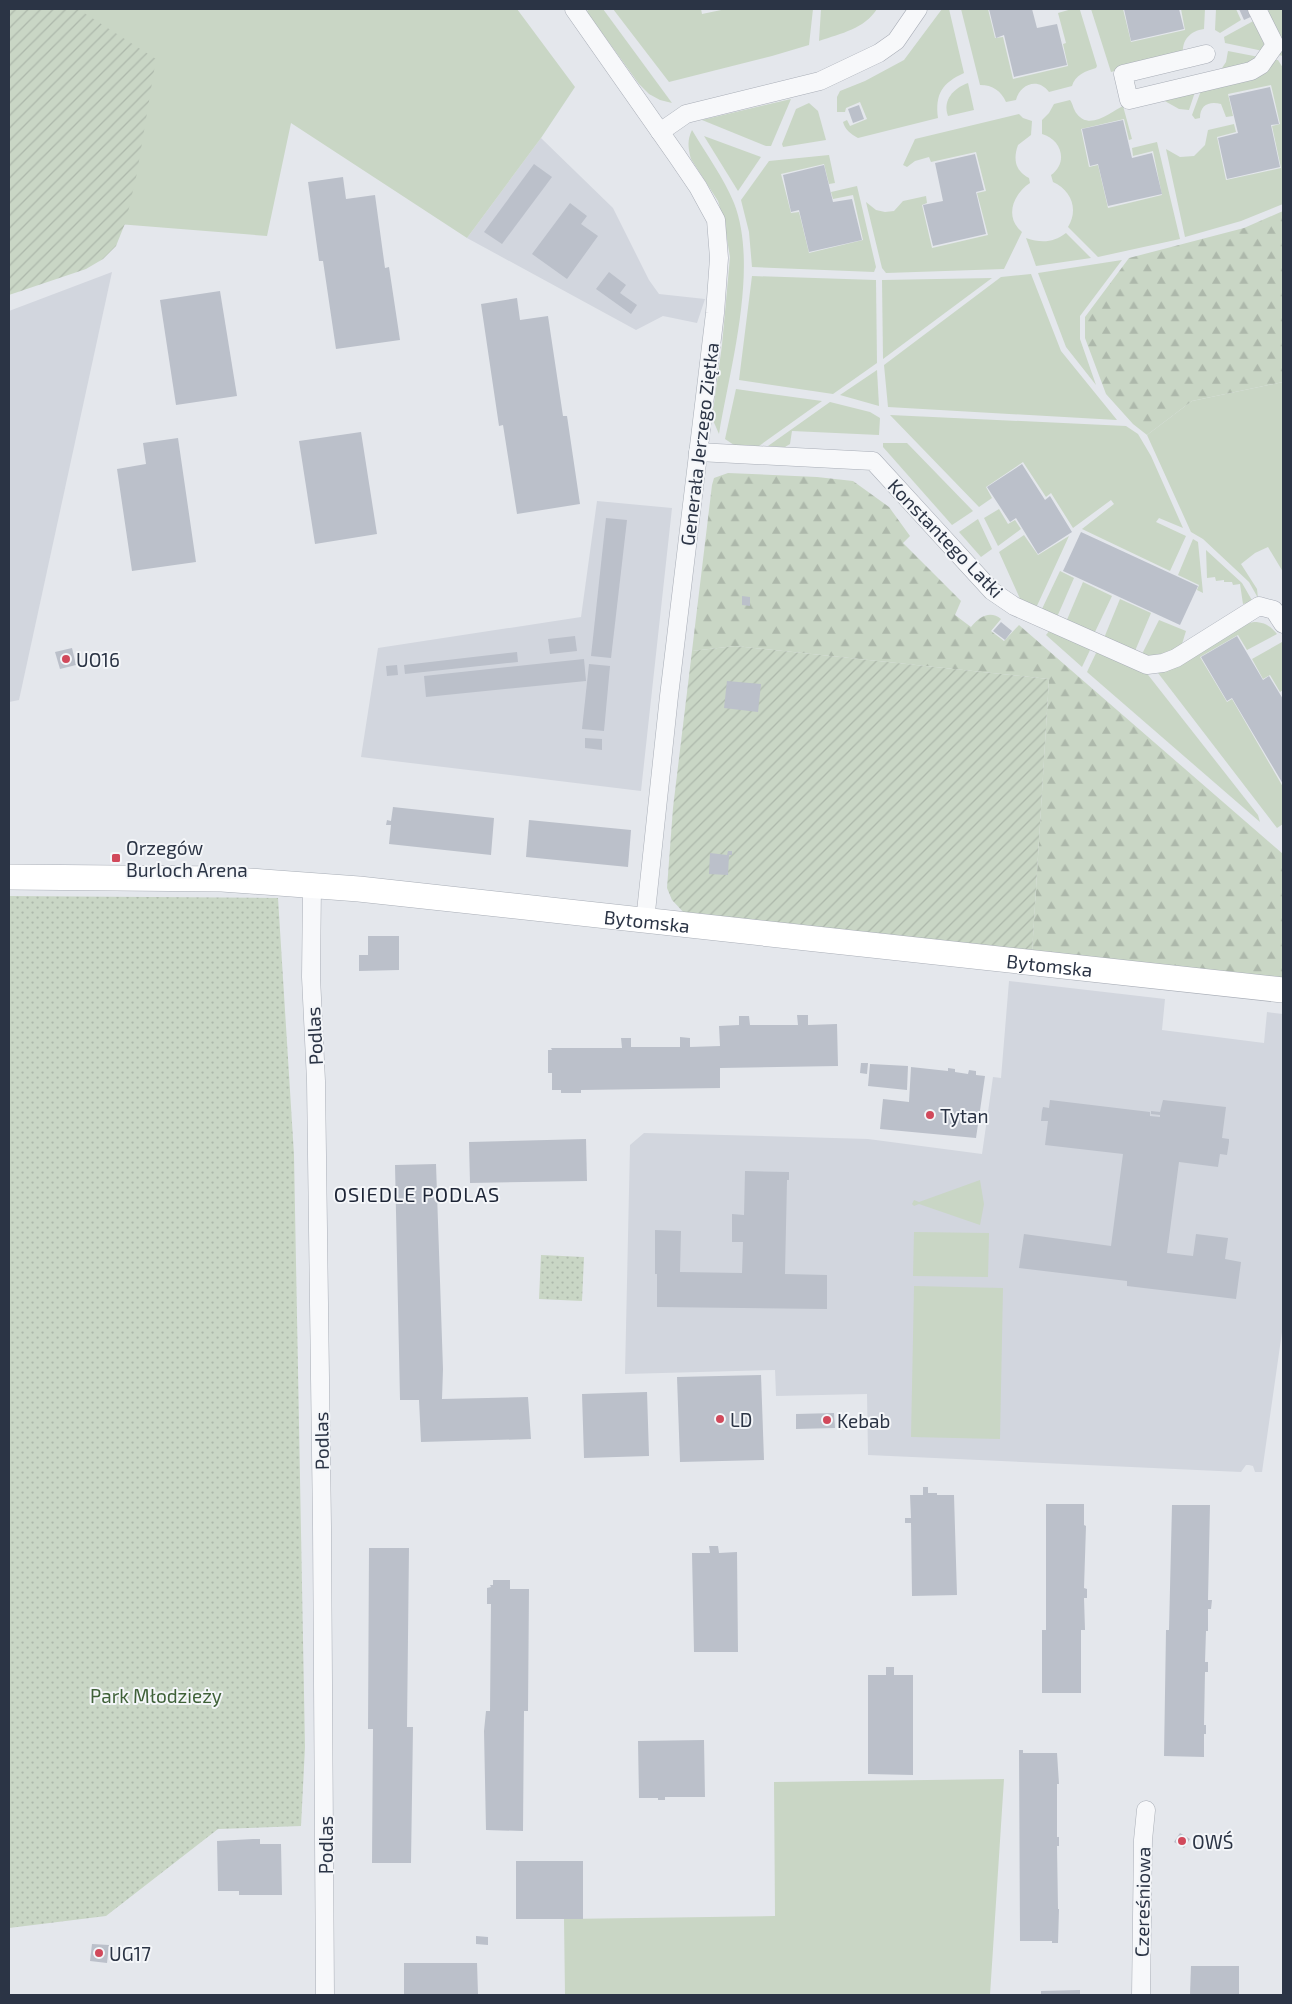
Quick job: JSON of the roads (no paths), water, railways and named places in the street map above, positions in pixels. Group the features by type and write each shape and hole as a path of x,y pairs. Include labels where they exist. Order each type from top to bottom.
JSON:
{"street":[{"name":"Generała Jerzego Ziętka","path":"574,9 698,187 716,220 720,258 645,921"},
{"path":"660,132 686,114 820,81 879,53 896,41 918,9"},
{"path":"1206,54 1123,74 1129,100 1251,71 1260,65 1274,45 1257,9"},
{"name":"Konstantego Latki","path":"698,452 873,461 992,591 1021,609 1147,665 1163,663 1176,658 1259,606 1274,610 1283,624"},
{"name":"Bytomska","path":"9,877 222,879 359,889 1283,990"},
{"name":"Podlas","path":"312,886 311,977 316,1081 322,1526 325,1995"},
{"name":"Czereśniowa","path":"1141,1995 1143,1860 1146,1810"}],"place":[{"name":"UO16","path":"66,659"},
{"name":"Orzegów Burloch Arena","path":"116,858"},
{"name":"Tytan","path":"930,1115"},
{"name":"LD","path":"720,1419"},
{"name":"Kebab","path":"827,1420"},
{"name":"OWŚ","path":"1182,1841"},
{"name":"UG17","path":"99,1953"}],"district":[{"name":"OSIEDLE PODLAS","path":"417,1194"}],"park label":[{"name":"Park Młodzieży","path":"156,1695"}]}
